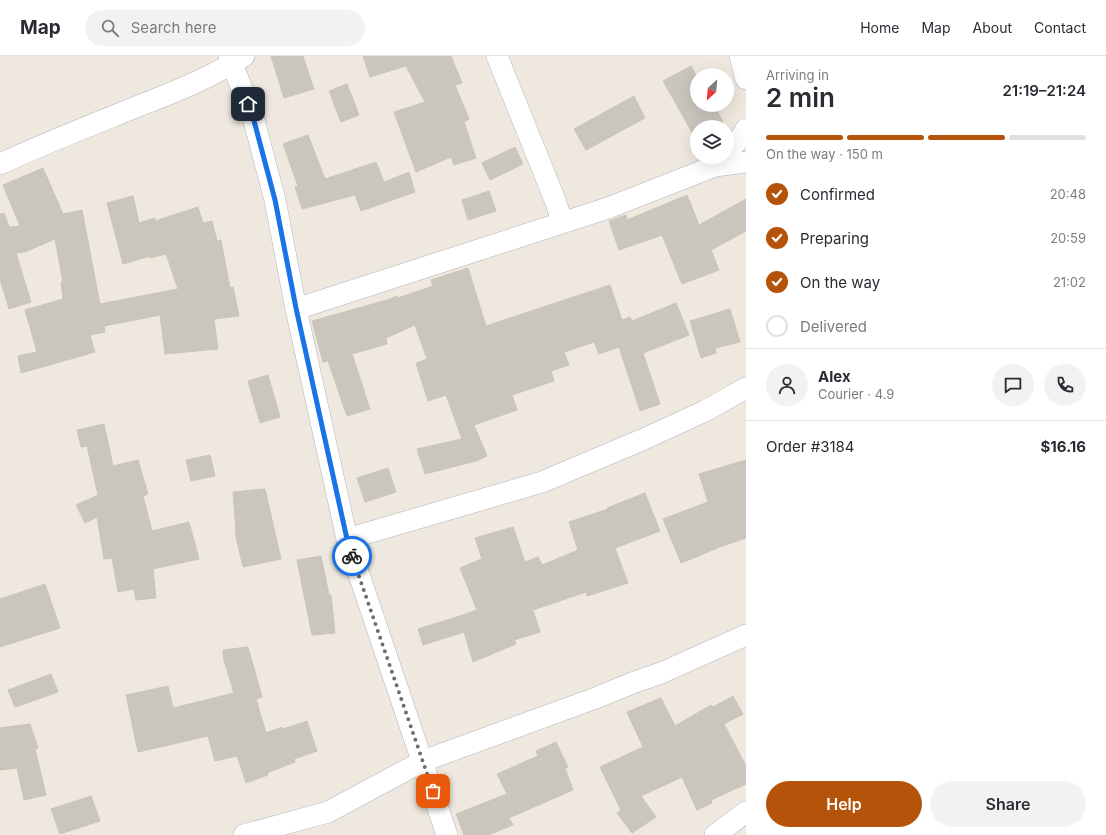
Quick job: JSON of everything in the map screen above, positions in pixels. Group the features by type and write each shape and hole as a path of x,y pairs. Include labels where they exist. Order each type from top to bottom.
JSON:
{"street":[{"path":"497,56 556,200 562,222"},
{"path":"740,56 746,79"},
{"path":"0,164 108,118 180,90 236,59 275,200 296,308 347,539 447,835"},
{"path":"734,145 746,129"},
{"path":"734,160 746,162"},
{"path":"296,308 608,208 710,164"},
{"path":"347,539 542,482 644,439 705,410 746,388"},
{"path":"244,835 328,812 423,761 661,673 746,635"},
{"path":"715,835 746,812"}],"building":[{"path":"271,56 303,56 314,89 284,98"},
{"path":"363,56 451,56 462,83 455,85 469,119 464,122 476,158 454,165 451,157 416,172 394,112 425,102 406,66 370,77"},
{"path":"691,66 690,112 718,112 722,120 690,120 690,129 663,81"},
{"path":"347,84 359,115 341,122 329,91"},
{"path":"634,96 645,118 586,150 574,129"},
{"path":"308,135 325,179 376,162 384,182 409,172 415,192 361,211 355,195 302,209 295,187 298,186 283,144"},
{"path":"515,147 523,164 490,180 482,163"},
{"path":"43,168 63,214 82,210 100,304 178,289 166,254 150,258 150,256 123,264 107,203 133,196 139,223 155,218 155,221 198,207 203,223 212,221 217,241 221,240 230,288 233,287 239,316 214,319 218,349 165,354 160,315 104,326 105,332 90,335 95,352 21,373 18,356 37,352 25,310 63,299 61,282 63,282 55,239 25,252 16,253 31,302 9,309 0,279 0,214 4,213 9,227 20,226 3,185"},
{"path":"489,191 496,211 468,220 462,200"},
{"path":"687,195 699,225 746,199 746,231 711,250 719,270 682,284 662,235 619,250 609,221 626,215 627,220"},
{"path":"468,268 486,326 610,285 622,320 630,317 632,321 676,303 689,335 643,353 660,404 640,411 619,347 599,354 594,342 564,352 569,365 551,371 554,381 512,395 517,410 474,425 487,456 476,461 425,474 417,449 462,439 446,395 428,401 416,363 427,359 415,325 386,338 387,344 352,354 370,409 347,416 328,361 323,362 312,321 397,296 398,298 433,286 431,280"},
{"path":"730,309 740,342 715,348 716,353 701,358 690,321"},
{"path":"268,375 280,417 260,423 248,381"},
{"path":"104,424 113,466 138,460 148,494 143,496 152,531 189,522 199,559 153,569 156,598 136,600 134,589 118,592 112,558 104,559 97,517 85,523 76,505 98,495 87,446 81,447 77,430"},
{"path":"210,455 215,476 191,481 186,460"},
{"path":"746,460 746,538 681,563 663,519 708,502 699,474"},
{"path":"388,468 396,492 365,502 357,478"},
{"path":"265,489 281,559 243,567 235,532 233,492"},
{"path":"645,493 660,531 615,548 628,583 587,596 586,592 533,610 540,632 514,640 516,644 473,662 464,632 423,645 418,629 477,610 460,568 482,559 475,538 513,527 525,562 538,557 542,565 578,550 569,522 608,509 607,508"},
{"path":"321,556 329,595 331,595 335,633 312,635 297,560"},
{"path":"45,584 60,628 0,647 0,599"},
{"path":"248,647 262,697 256,699 266,733 282,727 283,729 307,721 317,751 294,759 295,762 267,773 268,775 246,783 237,756 215,761 208,736 138,752 126,695 168,686 173,708 234,693 224,660 223,650"},
{"path":"51,674 58,692 15,707 8,690"},
{"path":"733,696 743,714 724,724 746,766 746,784 711,800 712,803 697,810 682,777 641,796 656,817 632,833 617,813 621,810 600,767 643,747 627,712 661,698 675,726 711,705 713,707"},
{"path":"30,724 38,748 35,749 46,795 24,800 17,768 0,770 0,728"},
{"path":"556,742 568,767 565,768 573,790 509,818 513,825 488,835 464,835 456,814 507,794 497,774 538,756 536,751"},
{"path":"91,796 100,821 60,834 51,809"}],"way so far":[{"path":"352,556 433,791"}],"route":[{"path":"248,104 253,117 275,200 296,308 352,556"}]}
